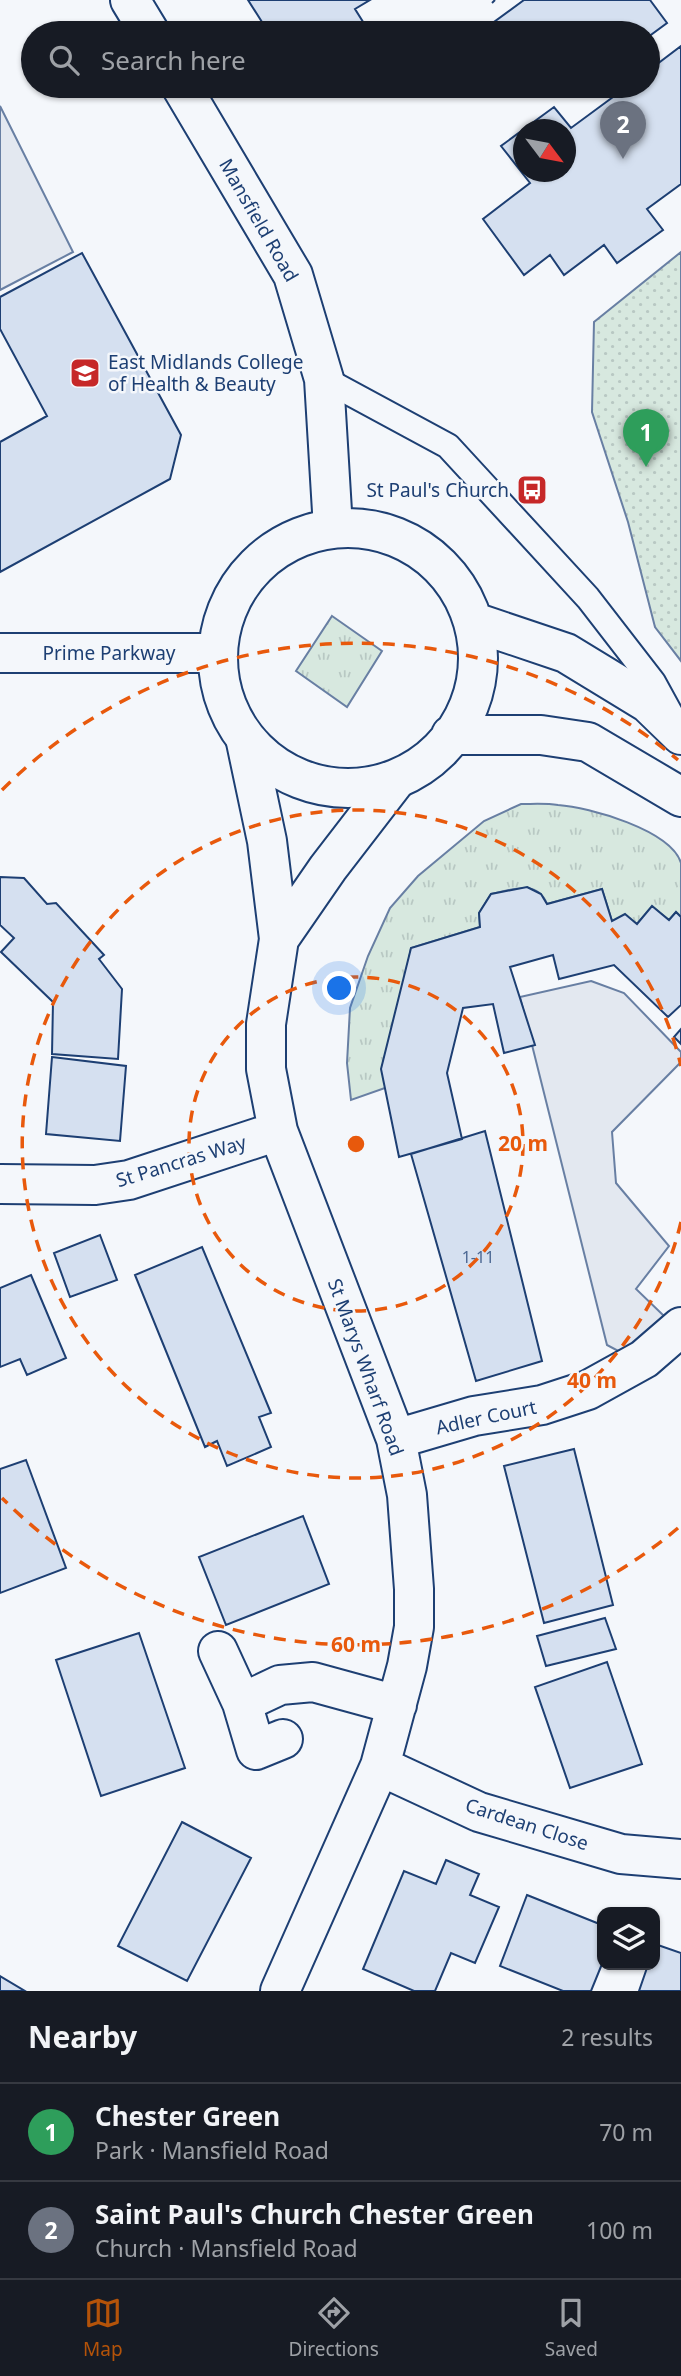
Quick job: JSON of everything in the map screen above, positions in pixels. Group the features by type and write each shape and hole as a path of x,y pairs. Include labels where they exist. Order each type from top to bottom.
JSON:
{"street":[{"path":"130,0 143,21"},
{"name":"Mansfield Road","path":"188,98 293,275 324,379 333,528"},
{"path":"333,528 360,528 390,534 426,552 456,584 474,622 478,679 451,735 426,759 395,781 354,790 321,788 266,761 246,742 222,696 217,653 226,611 242,582 277,548 333,528"},
{"path":"474,622 566,653 648,703 681,734"},
{"name":"Prime Parkway","path":"0,653 217,653"},
{"path":"451,735 541,736 588,742 681,797"},
{"name":"St Marys Wharf Road","path":"246,742 267,841 279,939 266,1024 266,1069 278,1131 396,1439 407,1495 414,1590 414,1626 397,1705 380,1766 280,1991"},
{"name":"St Marys Wharf Road","path":"279,939 328,868 395,781"},
{"name":"St Pancras Way","path":"0,1184 95,1185 129,1180 278,1131"},
{"name":"Adler Court","path":"396,1439 474,1416 542,1405 587,1390 644,1359 681,1327"},
{"path":"218,1650 242,1703 256,1750 283,1739"},
{"path":"242,1703 280,1685 313,1682 397,1705"},
{"name":"Cardean Close","path":"380,1766 480,1812 621,1854 681,1859"}],"lane":[{"path":"324,379 449,446 588,598 653,682 681,734"}],"green space":[{"path":"681,252 681,661 655,627 628,522 592,412 594,322"},
{"path":"332,616 382,651 347,707 296,671"},
{"path":"521,804 553,804 589,810 627,822 662,840 674,851 681,863 681,917 676,912 669,920 652,907 637,924 612,921 602,889 547,904 543,896 530,889 491,894 479,913 480,927 411,948 385,1088 351,1100 347,1063 350,1008 368,956 390,908 418,876 484,821"}],"shaded area":[{"path":"0,106 73,252 0,290"},
{"path":"591,981 624,993 681,1052 681,1062 612,1132 616,1183 669,1246 636,1289 664,1316 622,1353 607,1345 520,997"}],"building":[{"path":"248,0 370,0 355,9 362,21 261,21"},
{"path":"524,0 650,0 667,23 660,28 660,21 495,21"},
{"path":"681,46 681,184 647,209 663,230 617,263 604,245 564,275 550,255 524,275 483,219 530,183 576,182 576,124 612,98 660,98 660,62"},
{"path":"554,107 564,119 538,119"},
{"path":"513,137 513,161 501,146"},
{"name":"East Midlands College of Health & Beauty","path":"82,253 181,435 170,479 0,572 0,442 47,416 0,329 0,297"},
{"path":"0,877 24,878 47,904 56,903 104,955 99,959 122,989 118,1059 52,1054 53,1002 1,952 14,938 0,925"},
{"path":"527,887 541,894 547,904 602,889 612,921 625,914 637,924 652,906 669,920 676,912 681,917 681,1005 668,1017 614,965 559,979 553,955 510,967 535,1045 504,1053 493,1004 463,1008 447,1073 462,1139 399,1157 381,1069 411,948 480,927 479,913 491,894"},
{"path":"681,1029 681,1044 674,1037"},
{"path":"52,1057 126,1066 120,1141 46,1134"},
{"path":"485,1131 542,1361 476,1381 411,1154"},
{"path":"100,1235 117,1280 70,1297 54,1253"},
{"path":"202,1247 271,1413 259,1417 271,1447 227,1466 217,1441 205,1447 135,1275"},
{"path":"31,1275 66,1358 27,1375 20,1359 0,1367 0,1288"},
{"path":"574,1449 613,1605 544,1623 504,1466"},
{"path":"26,1460 66,1568 0,1593 0,1469"},
{"path":"303,1516 329,1584 226,1625 199,1557"},
{"path":"605,1618 616,1649 546,1666 537,1636"},
{"path":"139,1633 185,1768 101,1796 56,1660"},
{"path":"607,1662 642,1764 570,1788 535,1687"},
{"path":"182,1822 251,1858 187,1981 118,1946"},
{"path":"446,1860 479,1874 470,1895 499,1907 475,1963 451,1953 435,1991 414,1991 363,1969 404,1871 436,1884"},
{"path":"527,1895 597,1923 597,1970 600,1970 591,1991 563,1991 500,1966"},
{"path":"660,1946 681,1953 681,1991 639,1991 646,1970 660,1970"},
{"path":"0,1976 25,1991 0,1991"}],"fence":[{"path":"492,3 495,0"}],"place":[{"name":"Saint Paul's Church Chester Green","path":"623,159"},
{"name":"East Midlands College of Health & Beauty","path":"85,373"},
{"name":"Chester Green","path":"646,467"},
{"name":"St Paul's Church","path":"532,490"}]}
